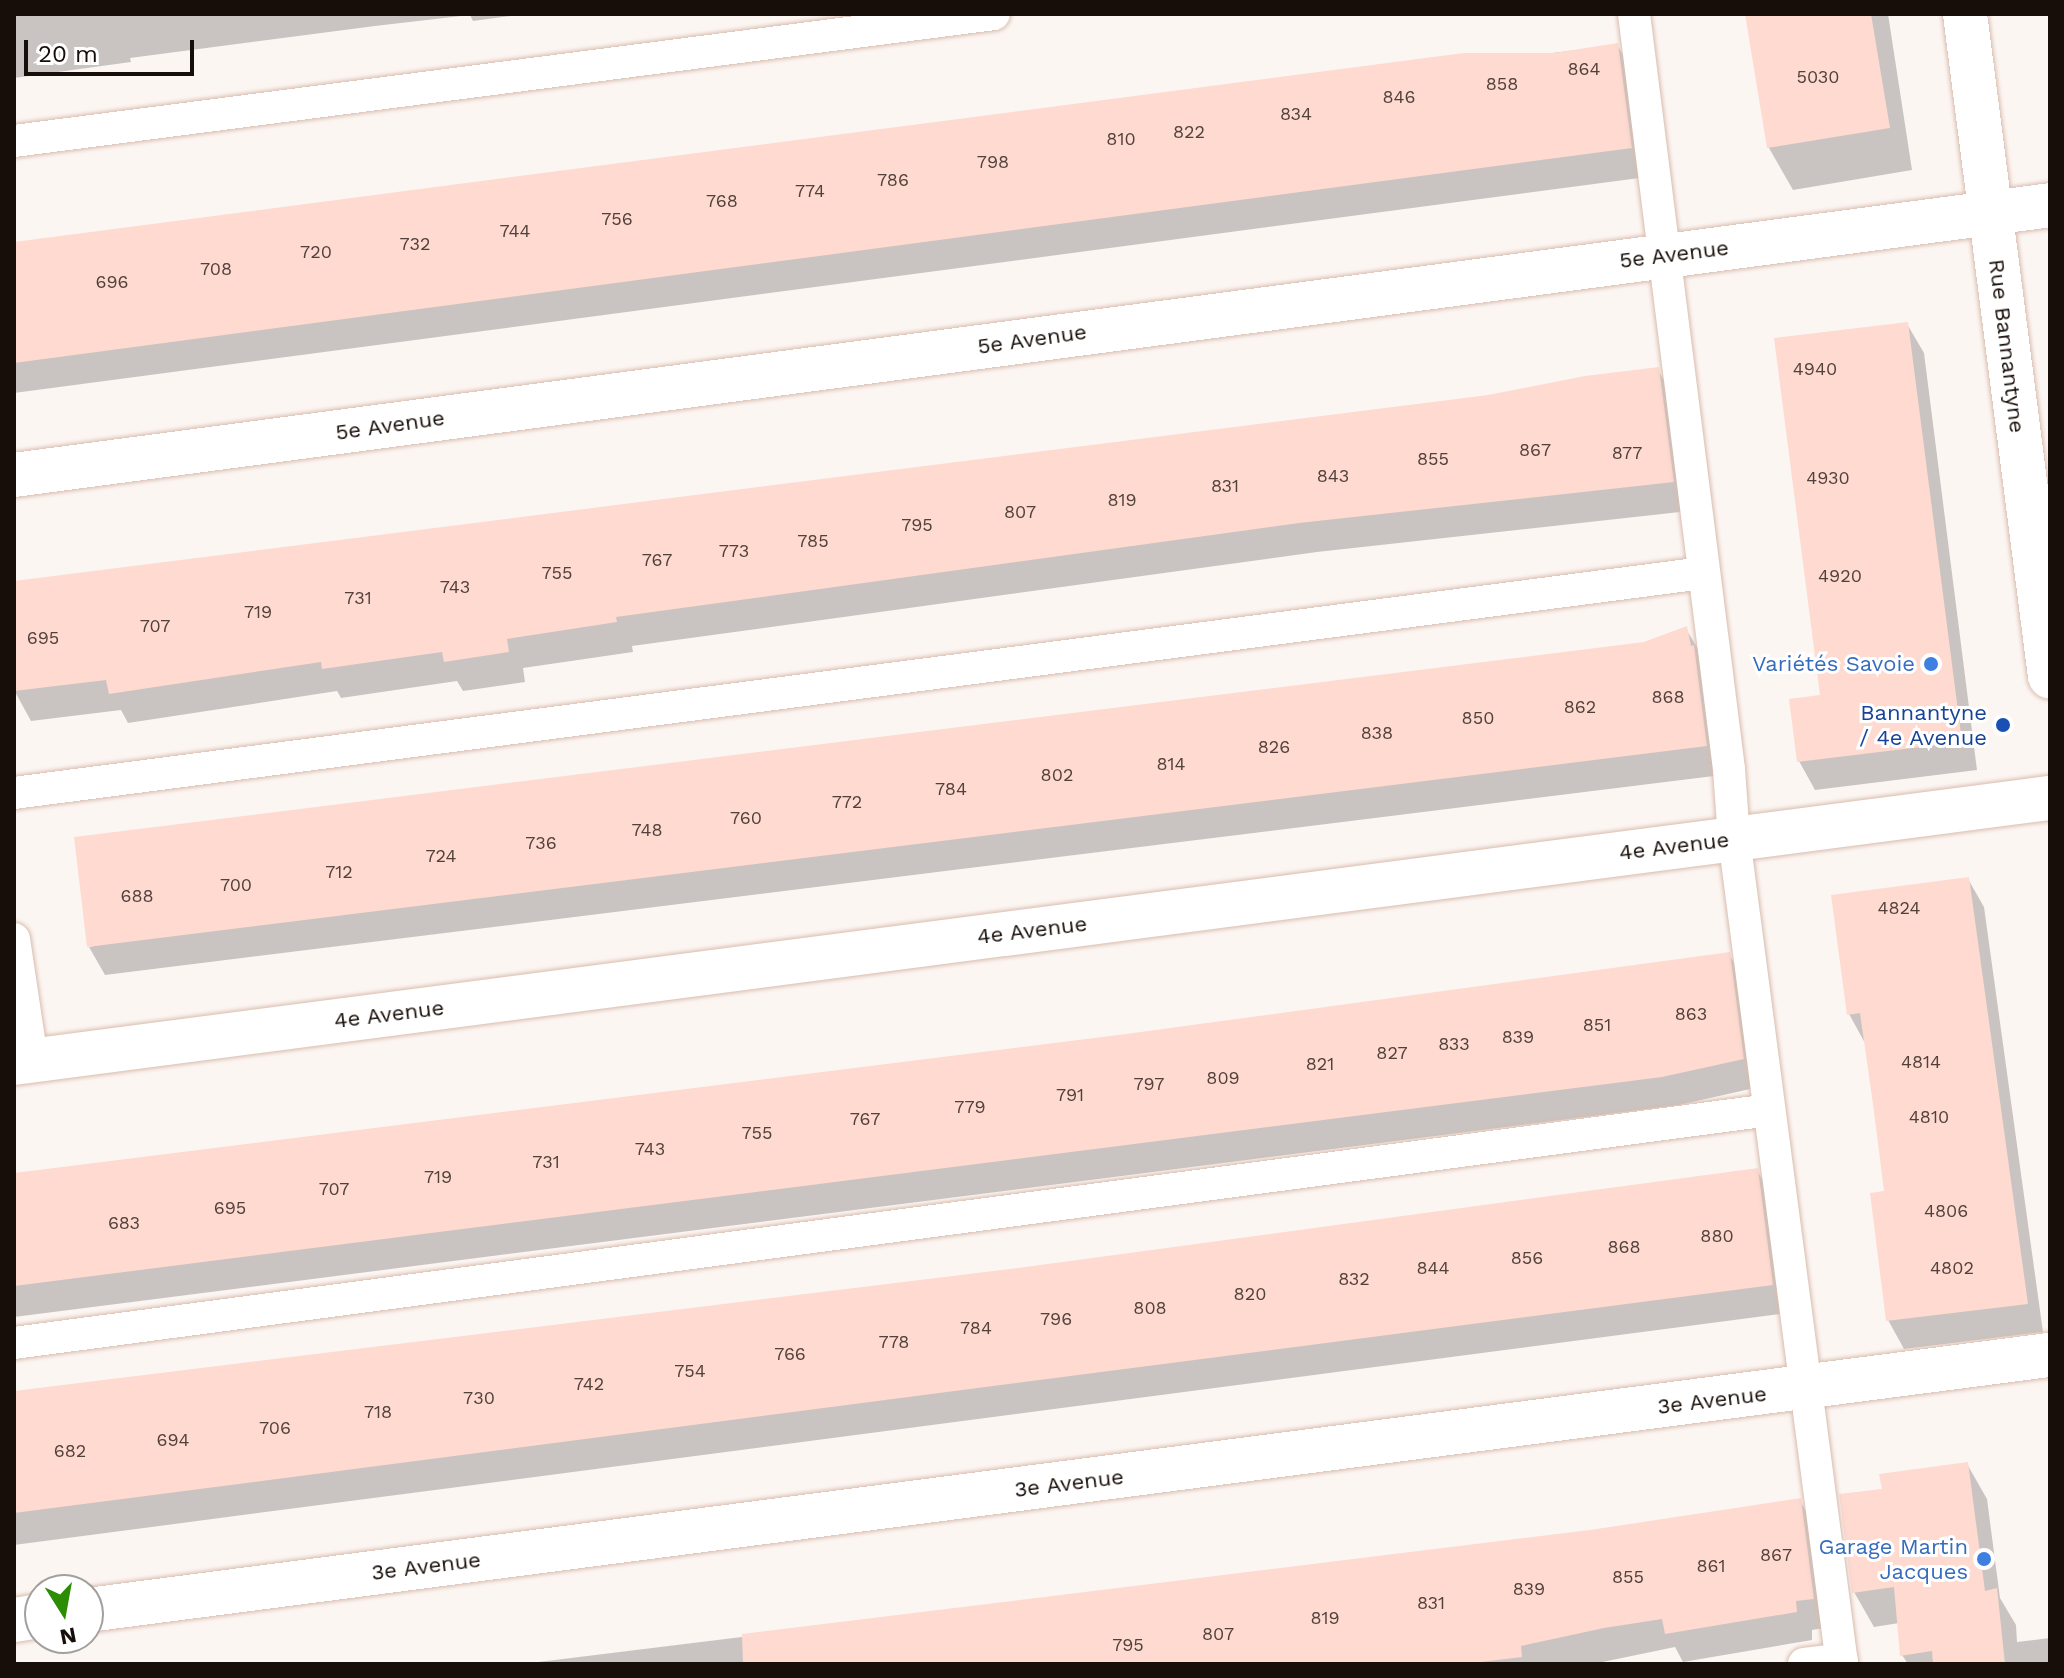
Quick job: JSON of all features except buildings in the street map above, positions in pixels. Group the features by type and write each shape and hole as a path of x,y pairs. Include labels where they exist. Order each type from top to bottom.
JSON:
{"street":[{"name":"Rue Bannantyne","path":"1965,14 2050,677"},
{"name":"5e Avenue","path":"14,475 2050,205"},
{"name":"4e Avenue","path":"23,1062 2050,798"},
{"name":"3e Avenue","path":"104,1608 2050,1355"}],"lane":[{"path":"14,141 994,14"},
{"path":"1634,14 1729,769 1734,838 1842,1662 1804,1664"},
{"path":"14,793 1704,573"},
{"path":"14,939 23,1062"},
{"path":"14,1343 1769,1110"}],"place":[{"name":"Variétés Savoie","path":"1931,664"},
{"name":"Bannantyne / 4e Avenue","path":"2003,725"},
{"name":"Garage Martin Jacques","path":"1984,1559"}]}
